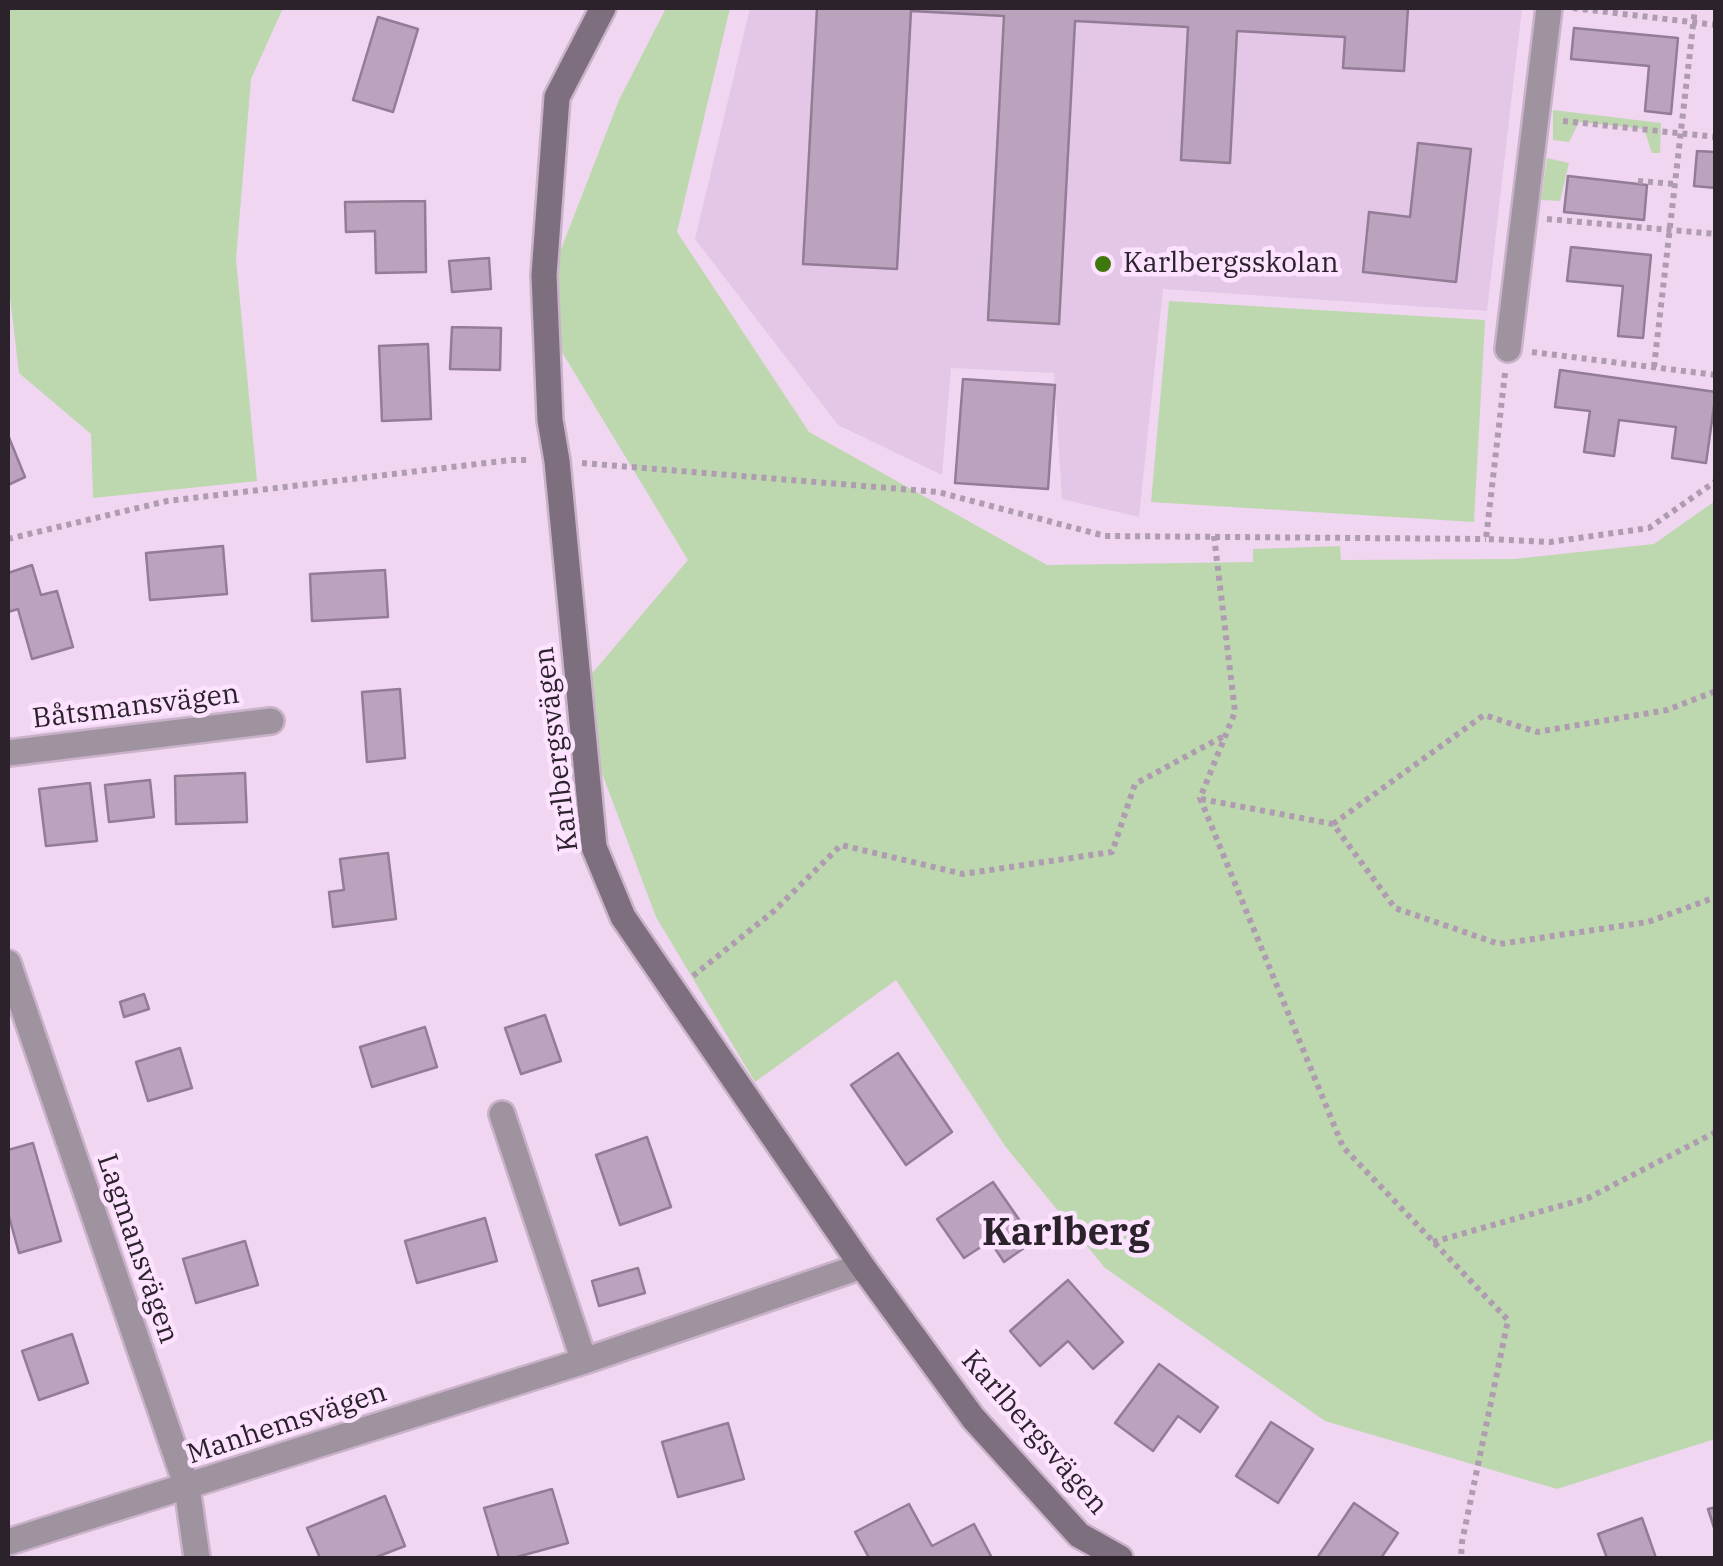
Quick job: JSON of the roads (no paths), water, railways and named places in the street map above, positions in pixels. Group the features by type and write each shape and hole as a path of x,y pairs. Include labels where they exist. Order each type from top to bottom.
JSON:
{"street":[{"name":"Karlbergsvägen","path":"603,8 557,97 544,275 550,420 594,847 623,916 862,1266 973,1418 1079,1535 1120,1558"},
{"path":"1508,349 1549,8"},
{"name":"Båtsmansvägen","path":"8,753 271,720"},
{"name":"Lagmansvägen","path":"8,962 187,1487 197,1558"},
{"path":"502,1114 584,1361"},
{"name":"Manhemsvägen","path":"8,1542 584,1361 862,1266"}],"place":[{"name":"Karlbergsskolan","path":"1103,264"}],"district":[{"name":"Karlberg","path":"1066,1234"}]}
